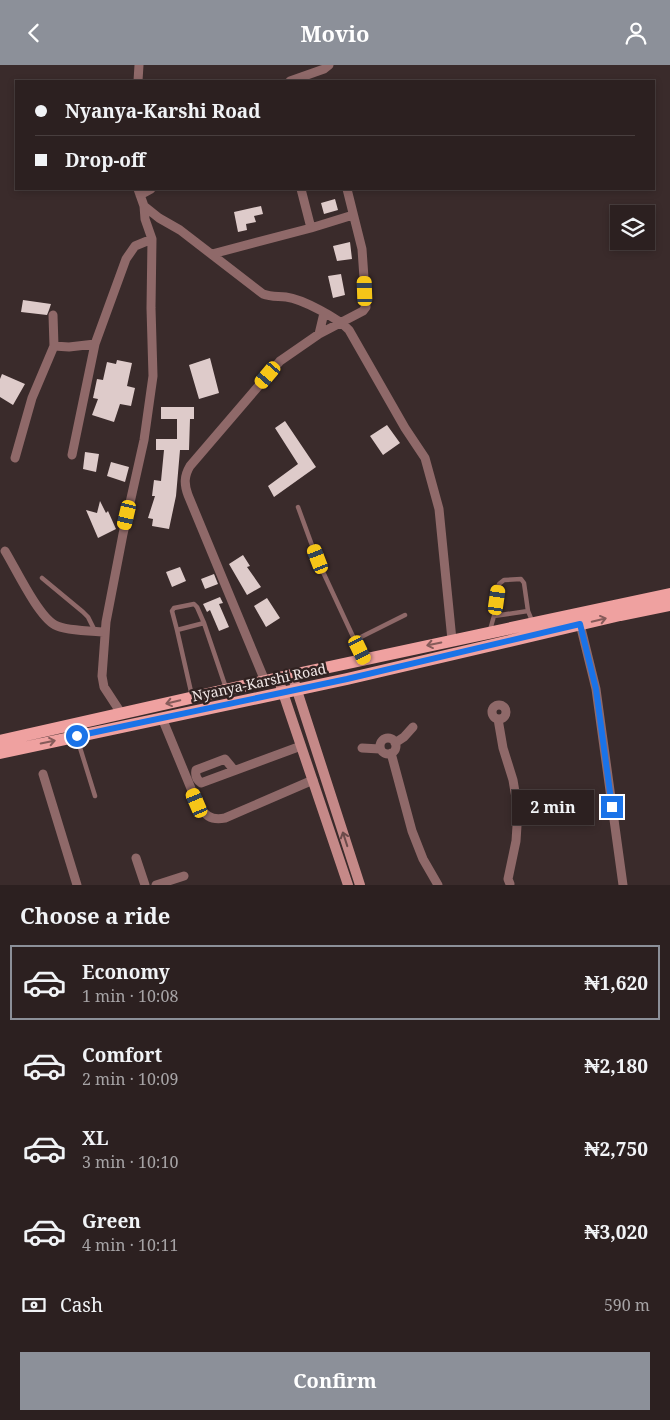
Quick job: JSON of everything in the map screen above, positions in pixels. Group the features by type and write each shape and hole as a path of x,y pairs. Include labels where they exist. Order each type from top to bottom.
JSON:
{"main road":[{"name":"Nyanya-Karshi Road","path":"0,741 364,659 670,594"},
{"name":"Nyanya-Karshi Road","path":"0,753 290,691 527,624 580,624 670,605"}],"street":[{"path":"138,80 139,65"},
{"path":"293,80 324,69 329,65"},
{"path":"301,190 311,228"},
{"path":"265,681 188,495 184,479 190,466 280,361 319,334 363,311 366,307 362,249 347,190"},
{"path":"121,713 104,687 102,676 105,632 123,534 144,440 153,376 150,308 152,239 139,192"},
{"path":"144,206 159,218 180,230 263,294 298,300 342,322 349,330 405,428 425,458 439,509 452,640"},
{"path":"212,254 353,215"},
{"path":"72,455 95,345 126,259 135,246 152,239"},
{"path":"319,334 324,313"},
{"path":"15,458 32,398 54,347 53,315"},
{"path":"54,347 95,345"},
{"path":"5,551 47,620 56,626 105,632"},
{"path":"580,624 596,689 624,885"},
{"path":"292,675 290,691 302,746 348,885"},
{"path":"278,678 290,691 360,885"},
{"path":"162,718 197,803 204,813 212,819 225,818 313,780"},
{"path":"498,719 503,748 513,780 518,810 515,849 508,879 509,885 513,885"},
{"path":"395,743 413,727"},
{"path":"362,748 380,749 386,754 391,753 395,749 395,743 390,738 385,738 380,743 380,749"},
{"path":"234,770 302,746"},
{"path":"391,753 412,831 423,859 438,885"},
{"path":"43,774 78,885"},
{"path":"136,858 145,885"},
{"path":"156,885 184,876"}],"lane":[{"path":"298,507 318,559 364,659"},
{"path":"42,578 84,612 95,631"},
{"path":"490,632 499,584 504,580 521,579 524,583 527,624 494,616"},
{"path":"192,697 172,611 174,608 194,604 197,607 227,690"},
{"path":"355,640 405,615"},
{"path":"177,630 204,623"},
{"path":"77,736 95,797"}],"building":[{"path":"335,199 338,210 324,214 321,203"},
{"path":"261,206 263,214 254,216 256,222 246,224 247,230 238,232 234,212"},
{"path":"350,242 352,259 337,261 333,246"},
{"path":"341,274 345,295 333,298 328,276"},
{"path":"23,300 51,304 47,315 21,312"},
{"path":"210,358 219,393 199,399 189,365"},
{"path":"117,360 132,363 127,386 135,388 131,406 120,404 114,422 92,415 98,399 93,398 97,379 103,380 107,362 116,364"},
{"path":"2,374 25,384 13,405 0,397 0,379"},
{"path":"161,407 194,407 194,419 190,419 189,450 180,450 176,496 169,529 152,526 153,519 148,518 155,496 152,496 154,480 161,481 164,450 156,450 156,439 177,439 177,419 161,419"},
{"path":"285,421 316,467 274,497 268,486 298,464 275,428"},
{"path":"387,425 400,443 383,455 370,436"},
{"path":"85,452 99,454 96,472 83,469"},
{"path":"111,462 129,467 125,482 107,476"},
{"path":"100,501 106,513 108,511 116,529 98,538 86,510 97,513"},
{"path":"243,555 250,566 247,567 261,587 247,595 229,564"},
{"path":"180,567 186,581 172,587 166,572"},
{"path":"214,574 218,584 205,589 201,579"},
{"path":"220,597 223,603 219,604 229,627 219,631 210,610 207,612 203,604"},
{"path":"267,598 280,618 266,627 254,606"}],"route":[{"path":"77,736 347,679 580,624 596,689 612,807"}]}
